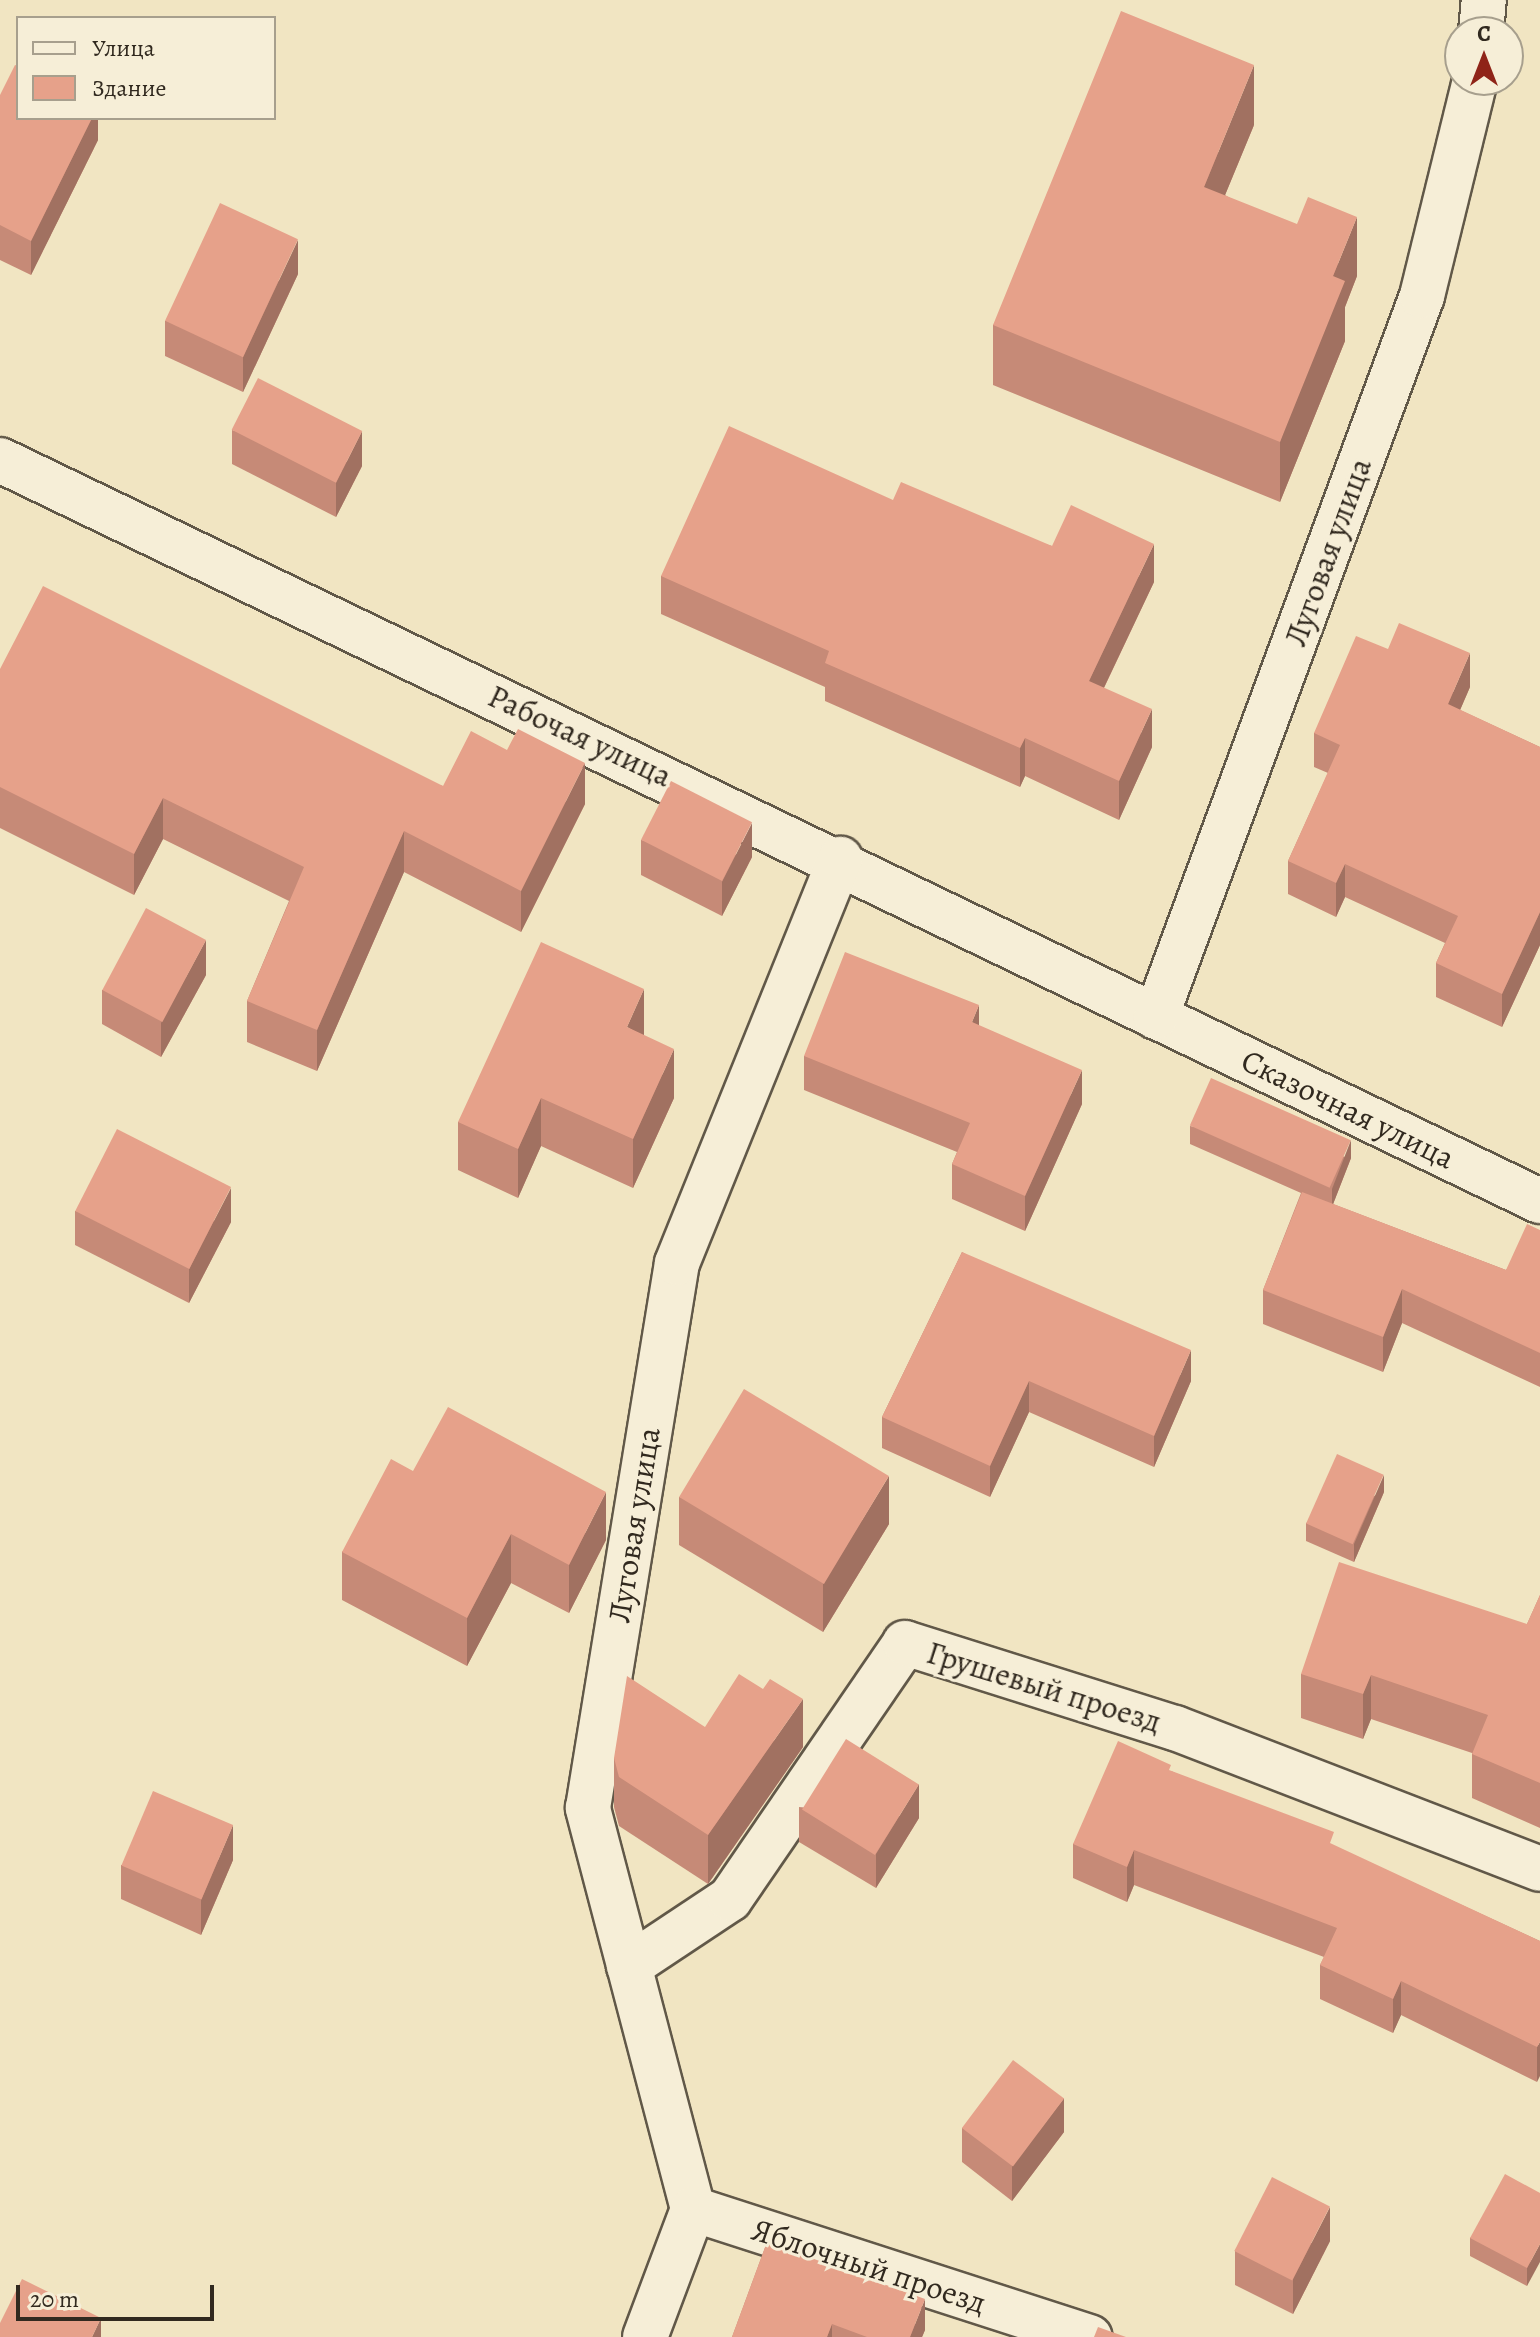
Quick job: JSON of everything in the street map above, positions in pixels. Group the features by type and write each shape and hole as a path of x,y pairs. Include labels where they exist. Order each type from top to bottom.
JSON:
{"street":[{"name":"Луговая улица","path":"1156,1017 1422,296 1471,96"},
{"name":"Рабочая улица","path":"0,460 840,859 1156,1017"},
{"name":"Луговая улица","path":"693,2209 588,1808 677,1263 840,859"},
{"name":"Сказочная улица","path":"1156,1017 1540,1201"},
{"name":"Грушевый проезд","path":"629,1966 730,1899 905,1643 1175,1728 1540,1869"},
{"path":"645,2337 693,2209"},
{"name":"Яблочный проезд","path":"693,2209 1090,2337"}],"building":[{"path":"1121,11 1254,65 1204,187 1297,224 1308,197 1357,217 1333,276 1345,281 1280,442 993,325"},
{"path":"15,65 16,120 91,120 31,241 0,225 0,95"},
{"path":"220,203 298,239 243,357 165,321"},
{"path":"258,378 362,431 336,483 232,430"},
{"path":"729,426 893,500 901,482 1052,546 1071,505 1154,544 1089,681 1152,709 1119,781 1025,738 1020,748 825,663 829,651 661,576"},
{"path":"43,586 443,786 471,731 507,750 518,729 585,763 521,891 404,831 317,1030 247,1001 304,867 163,798 134,854 0,787 0,669"},
{"path":"1399,623 1470,653 1448,704 1540,747 1540,912 1502,994 1436,963 1458,916 1345,864 1336,883 1288,861 1340,745 1314,733 1356,636 1388,649"},
{"path":"671,781 752,822 722,881 641,840"},
{"path":"146,908 206,940 162,1022 102,990"},
{"path":"541,942 644,989 627,1027 674,1049 633,1139 541,1098 518,1149 458,1122"},
{"path":"845,952 979,1005 972,1022 1082,1070 1025,1196 952,1164 970,1123 804,1056"},
{"path":"1211,1078 1351,1140 1330,1188 1190,1126"},
{"path":"117,1129 231,1187 189,1269 75,1211"},
{"path":"1302,1192 1506,1270 1527,1224 1540,1230 1540,1353 1402,1289 1383,1337 1263,1290"},
{"path":"962,1252 1191,1350 1154,1436 1029,1381 990,1466 882,1417"},
{"path":"744,1389 889,1476 824,1584 679,1497"},
{"path":"448,1407 606,1492 569,1565 511,1534 467,1618 342,1552 391,1459 413,1471"},
{"path":"1337,1454 1384,1475 1353,1544 1306,1523"},
{"path":"1339,1562 1527,1624 1540,1595 1540,1783 1472,1754 1488,1715 1371,1675 1363,1694 1301,1674"},
{"path":"739,1674 763,1689 770,1679 803,1699 708,1835 619,1777 614,1758 627,1676 705,1727"},
{"path":"846,1739 919,1785 875,1855 802,1809"},
{"path":"1118,1741 1171,1765 1169,1770 1334,1832 1330,1843 1540,1941 1540,2042 1537,2047 1401,1981 1393,1999 1320,1965 1337,1928 1134,1850 1127,1867 1073,1844"},
{"path":"153,1791 233,1825 201,1900 121,1866"},
{"path":"1013,2060 1064,2099 1013,2166 962,2128"},
{"path":"1505,2174 1540,2193 1540,2244 1527,2268 1470,2238"},
{"path":"1272,2177 1330,2207 1292,2280 1234,2251"},
{"path":"767,2242 925,2299 910,2337 867,2337 832,2324 827,2337 732,2337"},
{"path":"22,2279 101,2318 92,2337 0,2337 0,2323"},
{"path":"1098,2327 1126,2337 1094,2337"}]}
